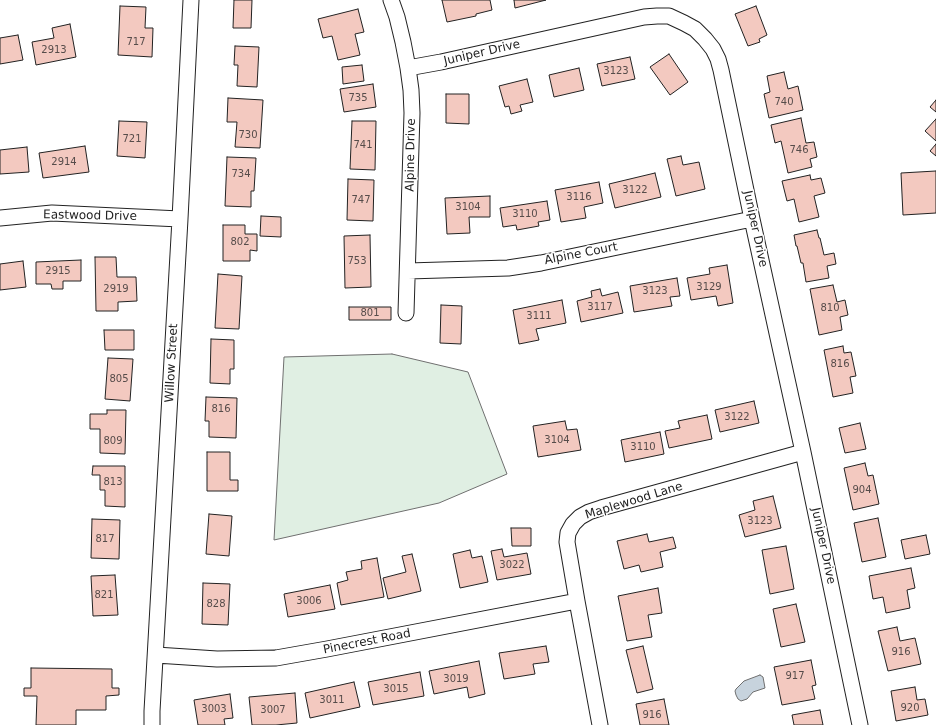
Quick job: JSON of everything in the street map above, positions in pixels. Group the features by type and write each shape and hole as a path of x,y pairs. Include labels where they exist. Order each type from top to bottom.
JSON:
{"street":[{"name":"Willow Street","path":"152,725 191,0"},
{"name":"Alpine Drive","path":"391,0 397,17 411,90 412,113 406,313"},
{"name":"Juniper Drive","path":"408,68 644,17 657,16 669,16 696,29 713,49 721,70 860,725"},
{"name":"Eastwood Drive","path":"0,218 52,213 180,219"},
{"name":"Alpine Court","path":"408,271 508,268 541,263 752,219"},
{"name":"Maplewood Lane","path":"600,725 567,542 568,533 572,524 589,512 601,508 803,452"},
{"name":"Pinecrest Road","path":"156,655 217,659 276,658 327,650 577,601"}],"green space":[{"path":"392,354 468,372 507,474 439,503 274,540 284,357"}],"shaded area":[{"path":"760,675 763,677 765,688 753,692 747,699 741,701 738,699 735,691 736,689 744,681"}],"building":[{"path":"234,0 252,0 251,28 233,28"},
{"path":"442,0 490,0 492,10 476,14 476,16 447,22"},
{"path":"514,0 546,0 515,8"},
{"path":"120,6 146,7 145,28 153,28 152,57 118,55"},
{"path":"756,6 767,35 759,39 760,42 748,46 735,14"},
{"path":"358,9 364,32 355,34 360,55 338,60 332,36 323,38 318,19"},
{"path":"70,24 76,57 36,65 32,42 54,38 52,28"},
{"path":"18,35 23,60 0,64 0,38"},
{"path":"235,46 259,47 257,87 237,86 238,65 234,65"},
{"path":"669,54 688,82 670,95 650,67"},
{"path":"630,57 635,79 602,86 597,64"},
{"path":"362,65 364,81 343,84 342,67"},
{"path":"579,68 584,90 554,97 549,75"},
{"path":"784,72 788,89 798,86 803,110 769,118 764,94 770,92 767,76"},
{"path":"527,79 533,102 520,105 522,111 511,114 509,106 505,107 499,86"},
{"path":"373,84 376,107 344,112 340,89"},
{"path":"446,94 469,94 469,124 446,123"},
{"path":"228,98 263,100 260,148 235,147 237,122 227,122"},
{"path":"936,100 936,112 930,107"},
{"path":"801,118 806,143 814,142 817,157 810,159 812,167 788,173 781,141 775,143 771,125"},
{"path":"936,119 936,141 925,131"},
{"path":"119,121 147,122 145,158 117,156"},
{"path":"352,121 376,121 375,170 350,169"},
{"path":"936,144 936,156 930,151"},
{"path":"85,146 89,172 43,178 39,153"},
{"path":"27,147 29,172 0,174 0,150"},
{"path":"681,156 683,165 699,162 705,189 676,196 667,159"},
{"path":"227,157 256,158 254,191 251,191 251,207 225,206"},
{"path":"936,171 936,213 903,215 901,173"},
{"path":"655,173 661,197 615,208 609,184"},
{"path":"810,175 811,180 821,178 825,193 814,196 819,217 799,222 794,199 787,201 782,181"},
{"path":"348,179 374,180 373,221 347,220"},
{"path":"599,182 603,203 584,207 586,218 561,222 555,190"},
{"path":"490,196 490,217 469,217 470,233 447,234 445,198"},
{"path":"547,201 550,220 538,222 539,226 517,230 516,225 503,227 500,208"},
{"path":"261,216 281,217 281,237 260,236"},
{"path":"223,225 245,225 245,234 257,234 257,251 250,250 250,261 223,261"},
{"path":"817,230 824,255 834,253 836,264 827,266 829,278 806,282 803,263 801,263 794,235"},
{"path":"370,235 371,287 345,288 344,236"},
{"path":"95,257 116,257 117,277 136,277 137,301 118,302 118,311 96,311"},
{"path":"81,260 81,281 63,281 63,289 52,289 51,284 36,284 36,262"},
{"path":"23,261 26,287 0,290 0,264"},
{"path":"727,265 733,303 718,306 716,296 691,300 687,278 710,274 709,268"},
{"path":"218,274 242,276 239,329 215,328"},
{"path":"677,278 680,296 670,297 672,306 634,312 630,286"},
{"path":"833,285 837,302 845,300 848,315 840,317 842,330 819,335 810,289"},
{"path":"600,289 602,296 618,292 623,313 581,322 577,301 592,297 591,291"},
{"path":"562,300 566,323 536,329 539,340 519,344 513,310"},
{"path":"441,305 462,306 461,344 440,343"},
{"path":"349,307 391,307 391,320 349,320"},
{"path":"104,330 134,330 134,350 105,350"},
{"path":"211,339 234,340 234,369 230,369 230,384 210,383"},
{"path":"843,346 844,353 851,352 856,376 850,377 853,393 833,397 824,350"},
{"path":"108,358 133,359 130,401 105,399"},
{"path":"206,397 237,398 236,438 209,437 209,421 205,421"},
{"path":"754,401 759,423 720,432 715,410"},
{"path":"107,410 126,410 125,454 100,453 100,429 90,429 90,414 107,414"},
{"path":"707,415 712,439 669,448 665,431 680,428 678,421"},
{"path":"565,421 567,430 577,429 581,450 538,457 533,426"},
{"path":"860,423 866,449 845,453 839,428"},
{"path":"660,432 664,454 625,462 621,440"},
{"path":"207,452 230,452 230,480 238,480 238,491 207,491"},
{"path":"865,463 868,476 873,475 879,504 853,510 844,468"},
{"path":"93,466 125,466 125,507 105,506 105,490 100,490 100,475 92,475"},
{"path":"773,496 781,528 745,537 739,515 755,510 753,501"},
{"path":"209,514 232,516 229,556 206,554"},
{"path":"878,518 886,557 862,562 854,523"},
{"path":"92,519 120,520 119,559 91,558"},
{"path":"511,528 531,528 531,546 512,546"},
{"path":"647,534 649,542 673,537 676,548 660,552 663,567 641,572 639,565 624,569 617,541"},
{"path":"926,535 930,554 905,559 901,540"},
{"path":"786,546 794,589 770,594 762,550"},
{"path":"502,549 504,557 527,553 531,574 497,580 491,551"},
{"path":"470,550 472,558 482,556 488,582 460,588 453,554"},
{"path":"412,554 421,591 388,599 383,578 406,572 402,556"},
{"path":"377,558 384,597 341,605 337,583 348,580 346,572 362,569 361,561"},
{"path":"911,568 915,588 907,590 910,608 886,613 883,597 873,599 869,576"},
{"path":"115,575 118,615 93,616 91,576"},
{"path":"203,583 230,584 228,625 202,624"},
{"path":"330,585 335,609 288,617 284,594"},
{"path":"658,588 662,613 648,615 652,637 627,641 618,596"},
{"path":"796,604 805,642 781,647 773,609"},
{"path":"897,627 900,641 915,638 921,664 888,671 878,631"},
{"path":"546,646 549,662 533,664 535,674 504,679 499,653"},
{"path":"643,646 653,689 637,693 626,650"},
{"path":"811,660 816,685 812,686 815,699 782,705 774,667"},
{"path":"479,661 485,694 469,698 467,687 434,694 429,671"},
{"path":"31,668 112,669 112,688 119,688 119,695 106,696 106,710 76,710 76,725 36,725 37,696 24,696 24,688 31,688"},
{"path":"420,672 424,696 373,705 368,682"},
{"path":"354,682 360,707 310,718 305,693"},
{"path":"915,687 917,700 925,699 928,715 896,721 891,691"},
{"path":"295,693 297,723 252,725 249,697"},
{"path":"230,694 233,718 224,719 225,725 198,725 194,700"},
{"path":"664,699 669,725 640,725 636,704"},
{"path":"820,710 823,725 794,725 792,715"}]}
